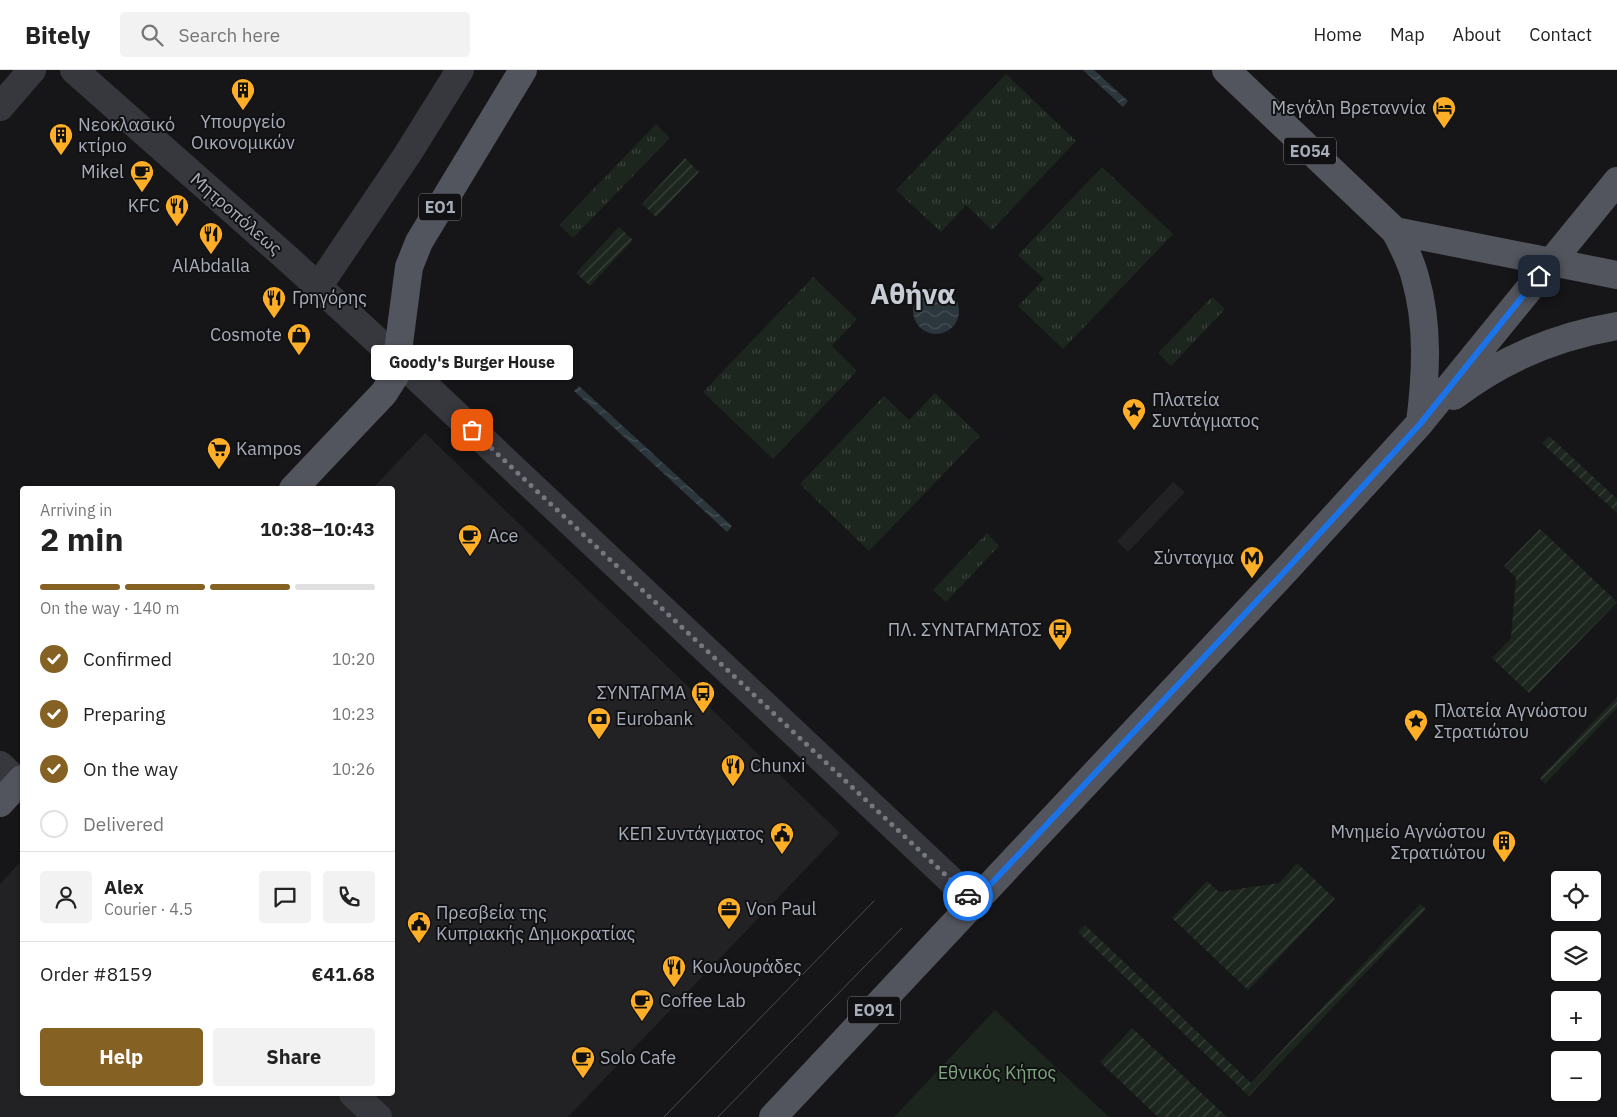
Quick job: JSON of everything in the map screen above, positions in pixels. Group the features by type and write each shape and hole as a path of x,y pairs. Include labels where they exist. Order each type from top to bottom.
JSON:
{"main road":[{"name":"ΕΟ1","path":"296,486 384,393 398,371 397,359 409,267 419,242 523,70"},
{"name":"ΕΟ54","path":"1226,70 1395,231"},
{"path":"1551,262 1617,181"},
{"path":"1395,231 1617,276"},
{"path":"1395,231 1407,253 1420,301 1426,353 1420,424"},
{"name":"ΕΟ91","path":"773,1117 1286,570 1420,424 1551,262"},
{"path":"1420,424 1457,394 1490,371 1528,351 1588,331 1617,326"},
{"path":"0,803 16,778"}],"street":[{"path":"0,106 32,70"},
{"name":"Μητροπόλεως","path":"74,70 397,359 974,902"},
{"path":"318,287 407,156 460,70"},
{"path":"355,1096 378,1117"}],"shaded area":[{"path":"425,433 840,833 568,1117 0,1117 0,884 20,862 20,1096 395,1096 395,486 375,486"},
{"path":"1173,482 1185,492 1128,552 1117,541"}],"green space":[{"path":"1006,74 1076,141 992,230 966,205 941,232 896,190"},
{"path":"656,124 670,138 573,238 559,225"},
{"path":"685,158 699,172 656,217 642,204"},
{"path":"1102,167 1173,234 1063,349 1018,306 1044,279 1018,255"},
{"path":"619,227 633,240 590,286 576,273"},
{"path":"813,277 857,319 832,346 857,371 773,459 703,392"},
{"path":"1212,297 1225,309 1171,366 1158,353"},
{"path":"935,393 980,436 869,551 800,484 884,396 909,420"},
{"path":"1549,436 1617,499 1617,513 1542,443"},
{"path":"1540,529 1617,602 1529,693 1492,658 1511,638 1516,578 1504,566"},
{"path":"987,533 999,546 946,602 933,590"},
{"path":"1617,697 1617,708 1545,784 1540,778"},
{"path":"1297,863 1335,899 1248,990 1172,918 1207,881 1219,892 1279,883"},
{"path":"1420,904 1426,909 1249,1096 1078,932 1085,925 1251,1083"},
{"name":"Εθνικός Κήπος","path":"995,1010 1109,1117 894,1117"},
{"path":"1132,1028 1227,1117 1158,1117 1100,1062"}],"water":[{"path":"1083,70 1094,70 1128,101 1123,107"},
{"path":"936,288 949,292 955,298 959,311 955,324 949,330 936,334 923,330 917,324 913,311 917,298 923,292"},
{"path":"579,386 732,526 727,532 574,391"}],"tram line":[{"path":"664,1117 874,901"},
{"path":"718,1117 902,928"}],"way so far":[{"path":"472,430 968,896"}],"place":[{"name":"Υπουργείο Οικονομικών","path":"243,111"},
{"name":"Μεγάλη Βρεταννία","path":"1444,129"},
{"name":"Νεοκλασικό κτίριο","path":"61,156"},
{"name":"Mikel","path":"142,193"},
{"name":"KFC","path":"177,227"},
{"name":"AlAbdalla","path":"211,255"},
{"name":"Γρηγόρης","path":"274,319"},
{"name":"Cosmote","path":"299,356"},
{"name":"Goody's Burger House","path":"472,430"},
{"name":"Πλατεία Συντάγματος","path":"1134,431"},
{"name":"Kampos","path":"219,470"},
{"name":"Ace","path":"470,557"},
{"name":"Σύνταγμα","path":"1252,579"},
{"name":"ΠΛ. ΣΥΝΤΑΓΜΑΤΟΣ","path":"1060,651"},
{"name":"ΣΥΝΤΑΓΜΑ","path":"703,714"},
{"name":"Eurobank","path":"599,740"},
{"name":"Πλατεία Αγνώστου Στρατιώτου","path":"1416,742"},
{"name":"Chunxi","path":"733,787"},
{"name":"ΚΕΠ Συντάγματος","path":"782,855"},
{"name":"Μνημείο Αγνώστου Στρατιώτου","path":"1504,863"},
{"name":"Von Paul","path":"729,930"},
{"name":"Πρεσβεία της Κυπριακής Δημοκρατίας","path":"419,944"},
{"name":"Κουλουράδες","path":"674,988"},
{"name":"Coffee Lab","path":"642,1022"},
{"name":"Solo Cafe","path":"583,1079"}],"district":[{"name":"Αθήνα","path":"913,294"}],"route":[{"path":"968,896 974,902 1286,570 1420,424 1539,276"}]}
